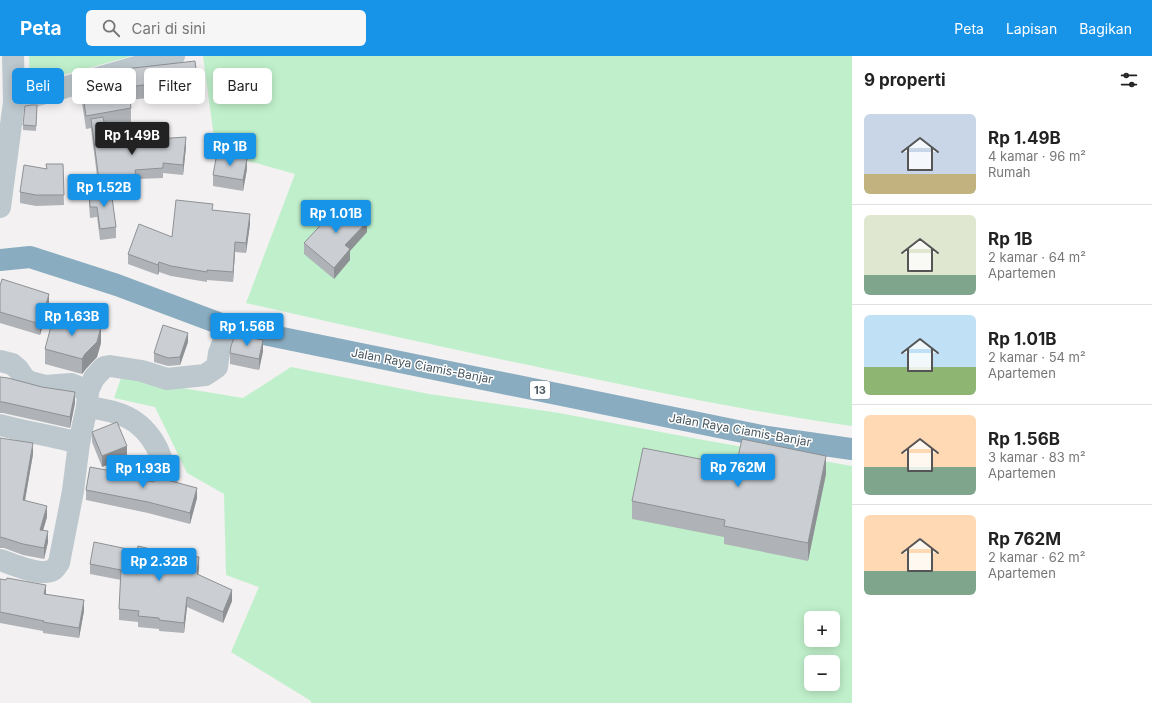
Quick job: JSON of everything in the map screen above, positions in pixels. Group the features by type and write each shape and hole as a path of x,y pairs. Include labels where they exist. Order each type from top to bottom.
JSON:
{"highway":[{"name":"Jalan Raya Ciamis-Banjar","path":"0,260 30,257 117,284 229,327 767,436 852,449"}],"street":[{"path":"13,56 13,68"},
{"path":"64,88 174,56"},
{"path":"0,207 14,104"},
{"path":"0,560 36,572 53,570 59,563 73,491 79,443 87,399 94,378 104,367 110,366 142,370 167,379 205,375 217,367 229,327"},
{"path":"0,361 12,364 18,369 25,379 30,382 45,386 71,384 87,399 108,410 124,414 142,427 156,446 168,477"},
{"path":"0,425 79,443"}],"green space":[{"path":"29,56 132,56 88,68 72,68 72,72 64,75 64,68 29,68"},
{"path":"203,56 852,56 852,426 661,393 434,345 246,303 295,174 216,152"},
{"path":"291,367 429,394 559,413 852,466 852,703 311,703 311,701 231,652 259,587 226,575 224,494 187,473 155,407 114,398 121,378 243,398"}],"building":[{"path":"195,61 196,68 144,68 144,85 136,86 136,68 134,68"},
{"path":"84,104 130,104 131,108 86,116"},
{"path":"37,105 36,126 23,125 25,106"},
{"path":"103,117 109,147 143,143 143,140 186,137 183,165 163,163 163,168 135,170 137,182 100,188 91,119"},
{"path":"217,153 247,159 243,180 213,175"},
{"path":"46,164 63,164 64,195 36,195 20,192 24,165 47,169"},
{"path":"111,190 116,227 100,229 97,207 90,207 89,193"},
{"path":"176,200 213,204 212,210 250,214 246,243 235,242 233,272 207,270 207,272 171,266 159,262 158,265 128,254 139,224 172,237"},
{"path":"343,201 367,222 345,245 350,249 334,268 304,243"},
{"path":"2,279 49,294 40,324 0,312 0,286"},
{"path":"54,315 101,327 97,342 82,359 45,349"},
{"path":"163,325 188,333 180,357 168,358 154,353"},
{"path":"235,335 263,340 259,359 230,353"},
{"path":"0,377 42,387 75,392 70,417 0,402"},
{"path":"117,422 127,446 102,456 92,432"},
{"path":"0,438 33,443 23,500 47,506 40,530 48,531 44,548 23,544 0,537"},
{"path":"742,439 826,456 808,543 724,526 725,520 632,501 643,448 736,466"},
{"path":"90,467 117,472 116,475 154,482 156,477 197,488 190,513 148,502 86,490"},
{"path":"94,542 137,551 138,546 171,554 199,557 197,574 232,590 223,612 187,597 184,623 138,616 139,611 119,609 121,570 90,564"},
{"path":"7,578 46,585 44,594 84,600 79,628 43,622 44,621 0,612 0,579 6,580"}]}
